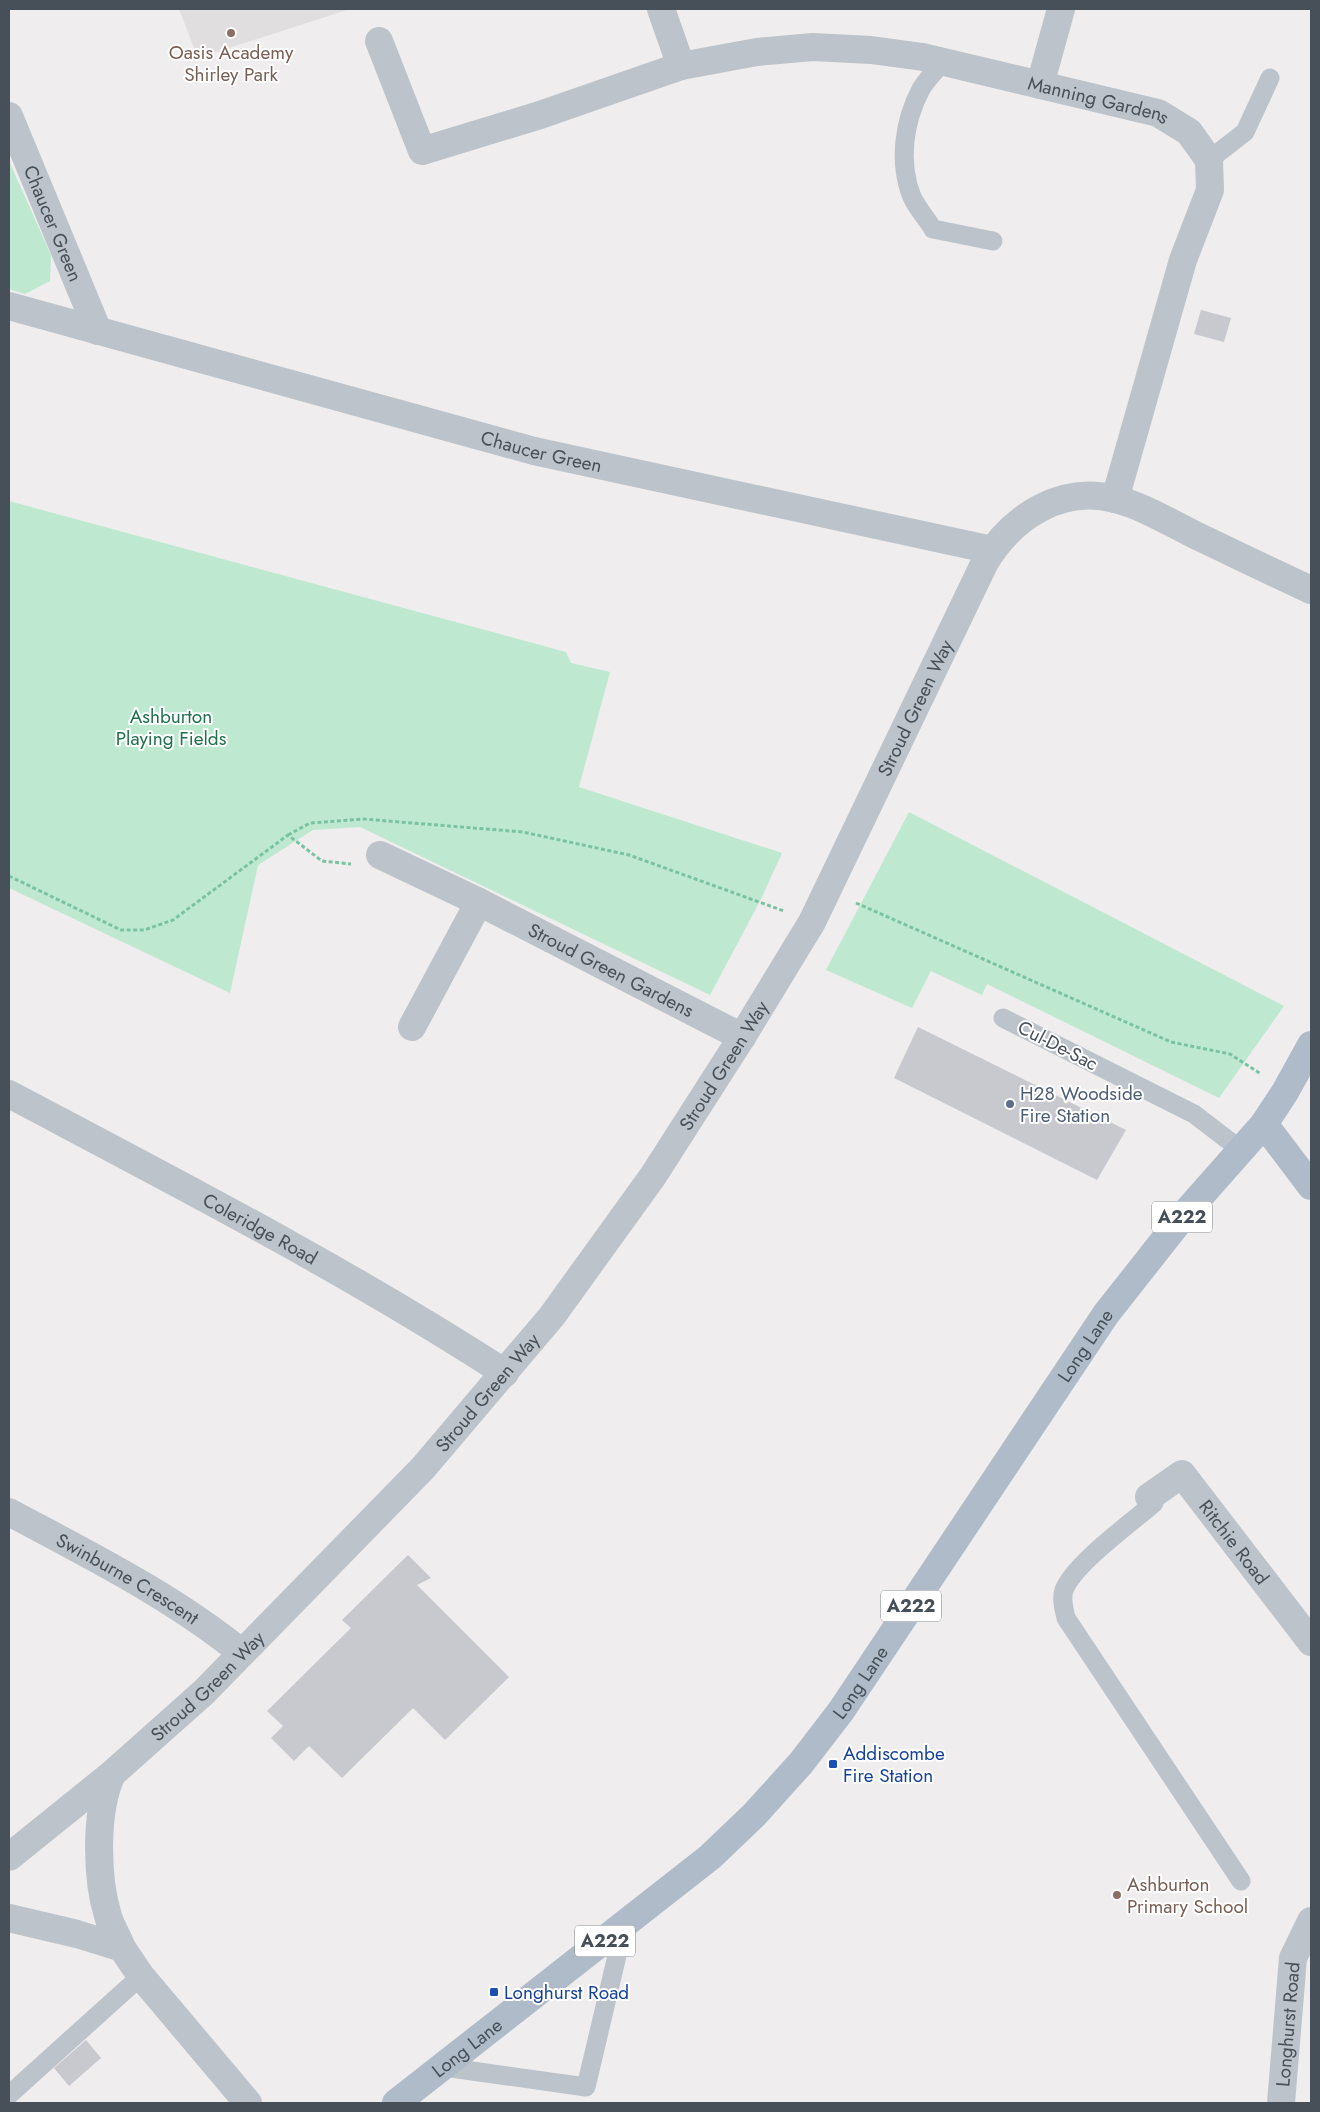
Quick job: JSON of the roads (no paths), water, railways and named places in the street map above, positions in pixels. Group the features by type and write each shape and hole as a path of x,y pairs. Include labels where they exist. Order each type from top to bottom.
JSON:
{"main road":[{"name":"A222","path":"1264,1124 1285,1092 1311,1044"},
{"name":"Long Lane","path":"396,2103 710,1857 754,1815 801,1763 841,1710 1106,1314 1188,1210 1264,1124"},
{"path":"1264,1124 1311,1186"}],"street":[{"path":"660,9 681,66"},
{"path":"1040,85 1060,9"},
{"name":"Manning Gardens","path":"379,41 422,151 540,115 681,66 757,52 813,47 871,50 943,62 1158,113 1189,132 1209,160"},
{"name":"Chaucer Green","path":"9,116 98,332"},
{"path":"1115,499 1183,260 1210,190 1209,160"},
{"name":"Chaucer Green","path":"9,306 534,451 992,550"},
{"name":"Stroud Green Way","path":"9,1857 112,1774 171,1723 242,1653 381,1513 458,1429 552,1316 647,1184 742,1038 812,922 992,550 1006,532 1022,519 1056,500 1092,496 1115,499 1146,511 1311,590"},
{"name":"Stroud Green Gardens","path":"380,854 479,902 742,1038"},
{"path":"412,1027 479,902"},
{"name":"Coleridge Road","path":"9,1094 288,1242 390,1300 505,1373"},
{"name":"Ritchie Road","path":"1149,1497 1182,1474 1311,1642"},
{"name":"Swinburne Crescent","path":"9,1512 118,1571 196,1617 242,1653"},
{"name":"Stroud Green Way","path":"112,1774 104,1789 99,1832 100,1867 108,1916 122,1948 141,1976 248,2103"},
{"path":"9,1918 77,1934 122,1948"},
{"name":"Longhurst Road","path":"1281,2103 1293,1958 1311,1921"}],"lane":[{"path":"943,62 922,87 910,111 905,139 904,167 912,197 933,229 993,241"},
{"path":"1209,160 1245,132 1270,78"},
{"name":"Cul-De-Sac","path":"1003,1018 1194,1114 1241,1150"},
{"path":"1149,1497 1154,1503 1076,1571 1064,1591 1063,1604 1066,1618 1241,1881"},
{"path":"444,2067 586,2086 624,1926"},
{"path":"9,2095 141,1976"}],"place":[{"name":"Oasis Academy Shirley Park","path":"231,33"},
{"name":"H28 Woodside Fire Station","path":"1010,1104"},
{"name":"Addiscombe Fire Station","path":"833,1764"},
{"name":"Ashburton Primary School","path":"1117,1895"},
{"name":"Longhurst Road","path":"494,1992"}],"park label":[{"name":"Ashburton Playing Fields","path":"171,727"}]}
